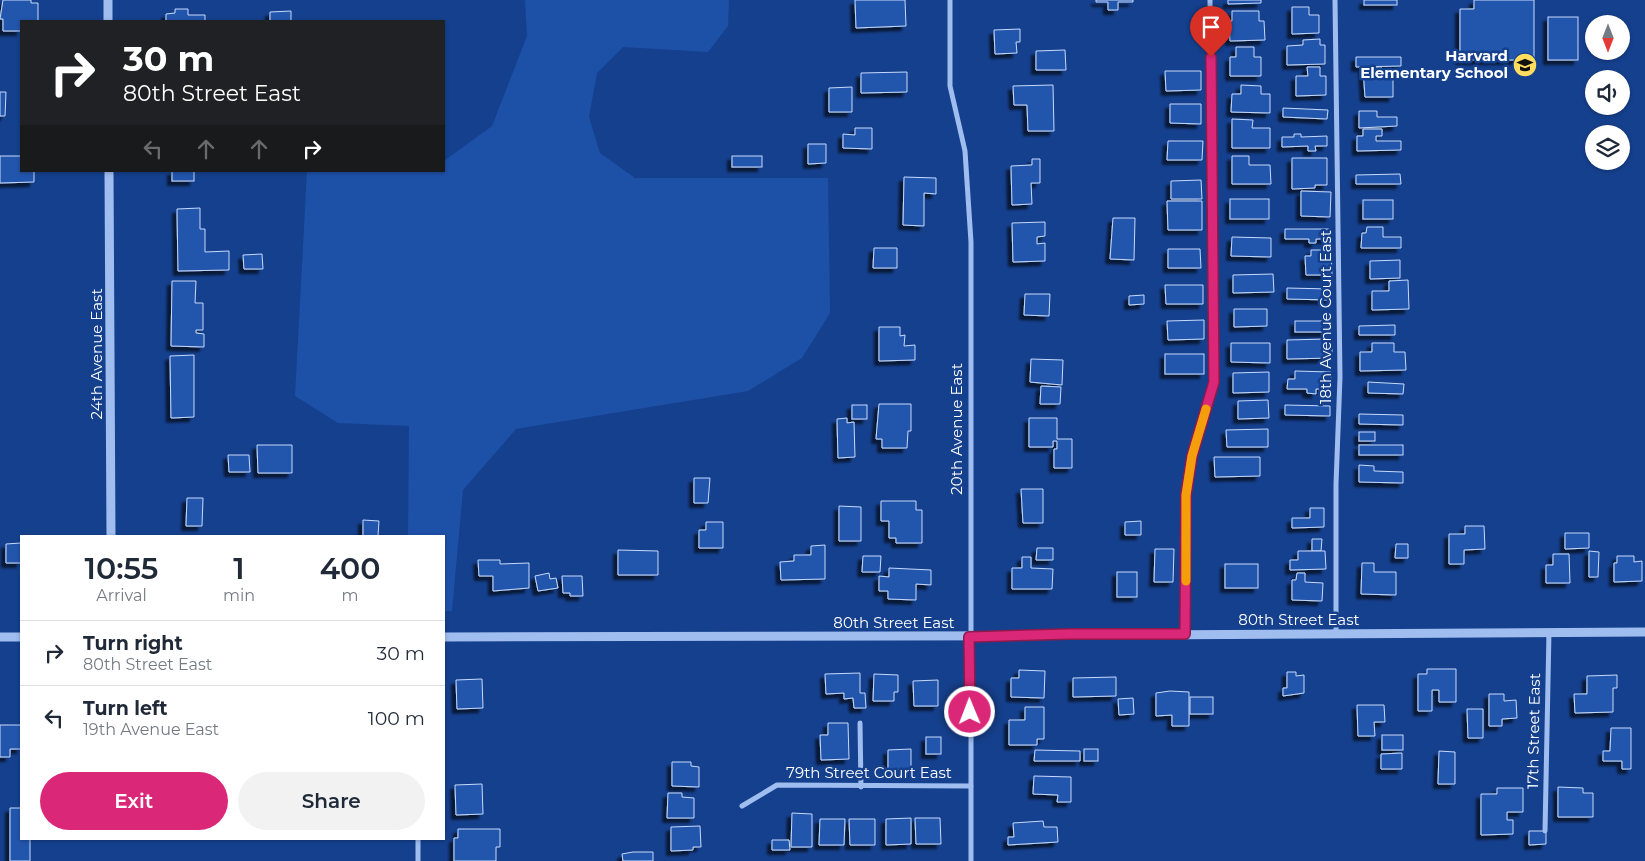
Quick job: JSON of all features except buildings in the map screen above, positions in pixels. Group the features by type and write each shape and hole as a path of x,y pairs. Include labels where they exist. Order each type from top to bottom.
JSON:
{"street":[{"path":"108,0 108,20"},
{"name":"20th Avenue East","path":"950,0 950,86 965,151 971,242 969,637 971,861"},
{"path":"1185,634 1186,495 1192,456 1214,382 1210,0"},
{"name":"18th Avenue Court East","path":"1335,0 1340,377 1336,484 1336,634"},
{"name":"24th Avenue East","path":"109,172 111,535"},
{"name":"17th Street East","path":"1544,831 1549,632"},
{"name":"80th Street East","path":"445,637 969,637 1069,634 1645,632"},
{"path":"0,637 20,637"},
{"path":"860,723 861,787"},
{"name":"79th Street Court East","path":"742,806 777,785 861,787 971,786"},
{"path":"418,840 418,861"}],"shaded area":[{"path":"525,0 729,0 728,26 708,52 623,47 597,73 589,117 600,153 635,178 828,178 830,313 802,358 748,391 516,429 463,490 452,611 445,611 445,535 408,535 409,426 338,423 295,396 307,172 445,172 445,160 492,126 527,36"}],"slow traffic":[{"path":"1186,581 1186,495 1192,456 1206,409"}],"place":[{"name":"Harvard Elementary School","path":"1525,65"}],"route":[{"path":"970,712 969,637 1069,634 1185,634 1186,495 1192,456 1214,382 1211,57"}]}
